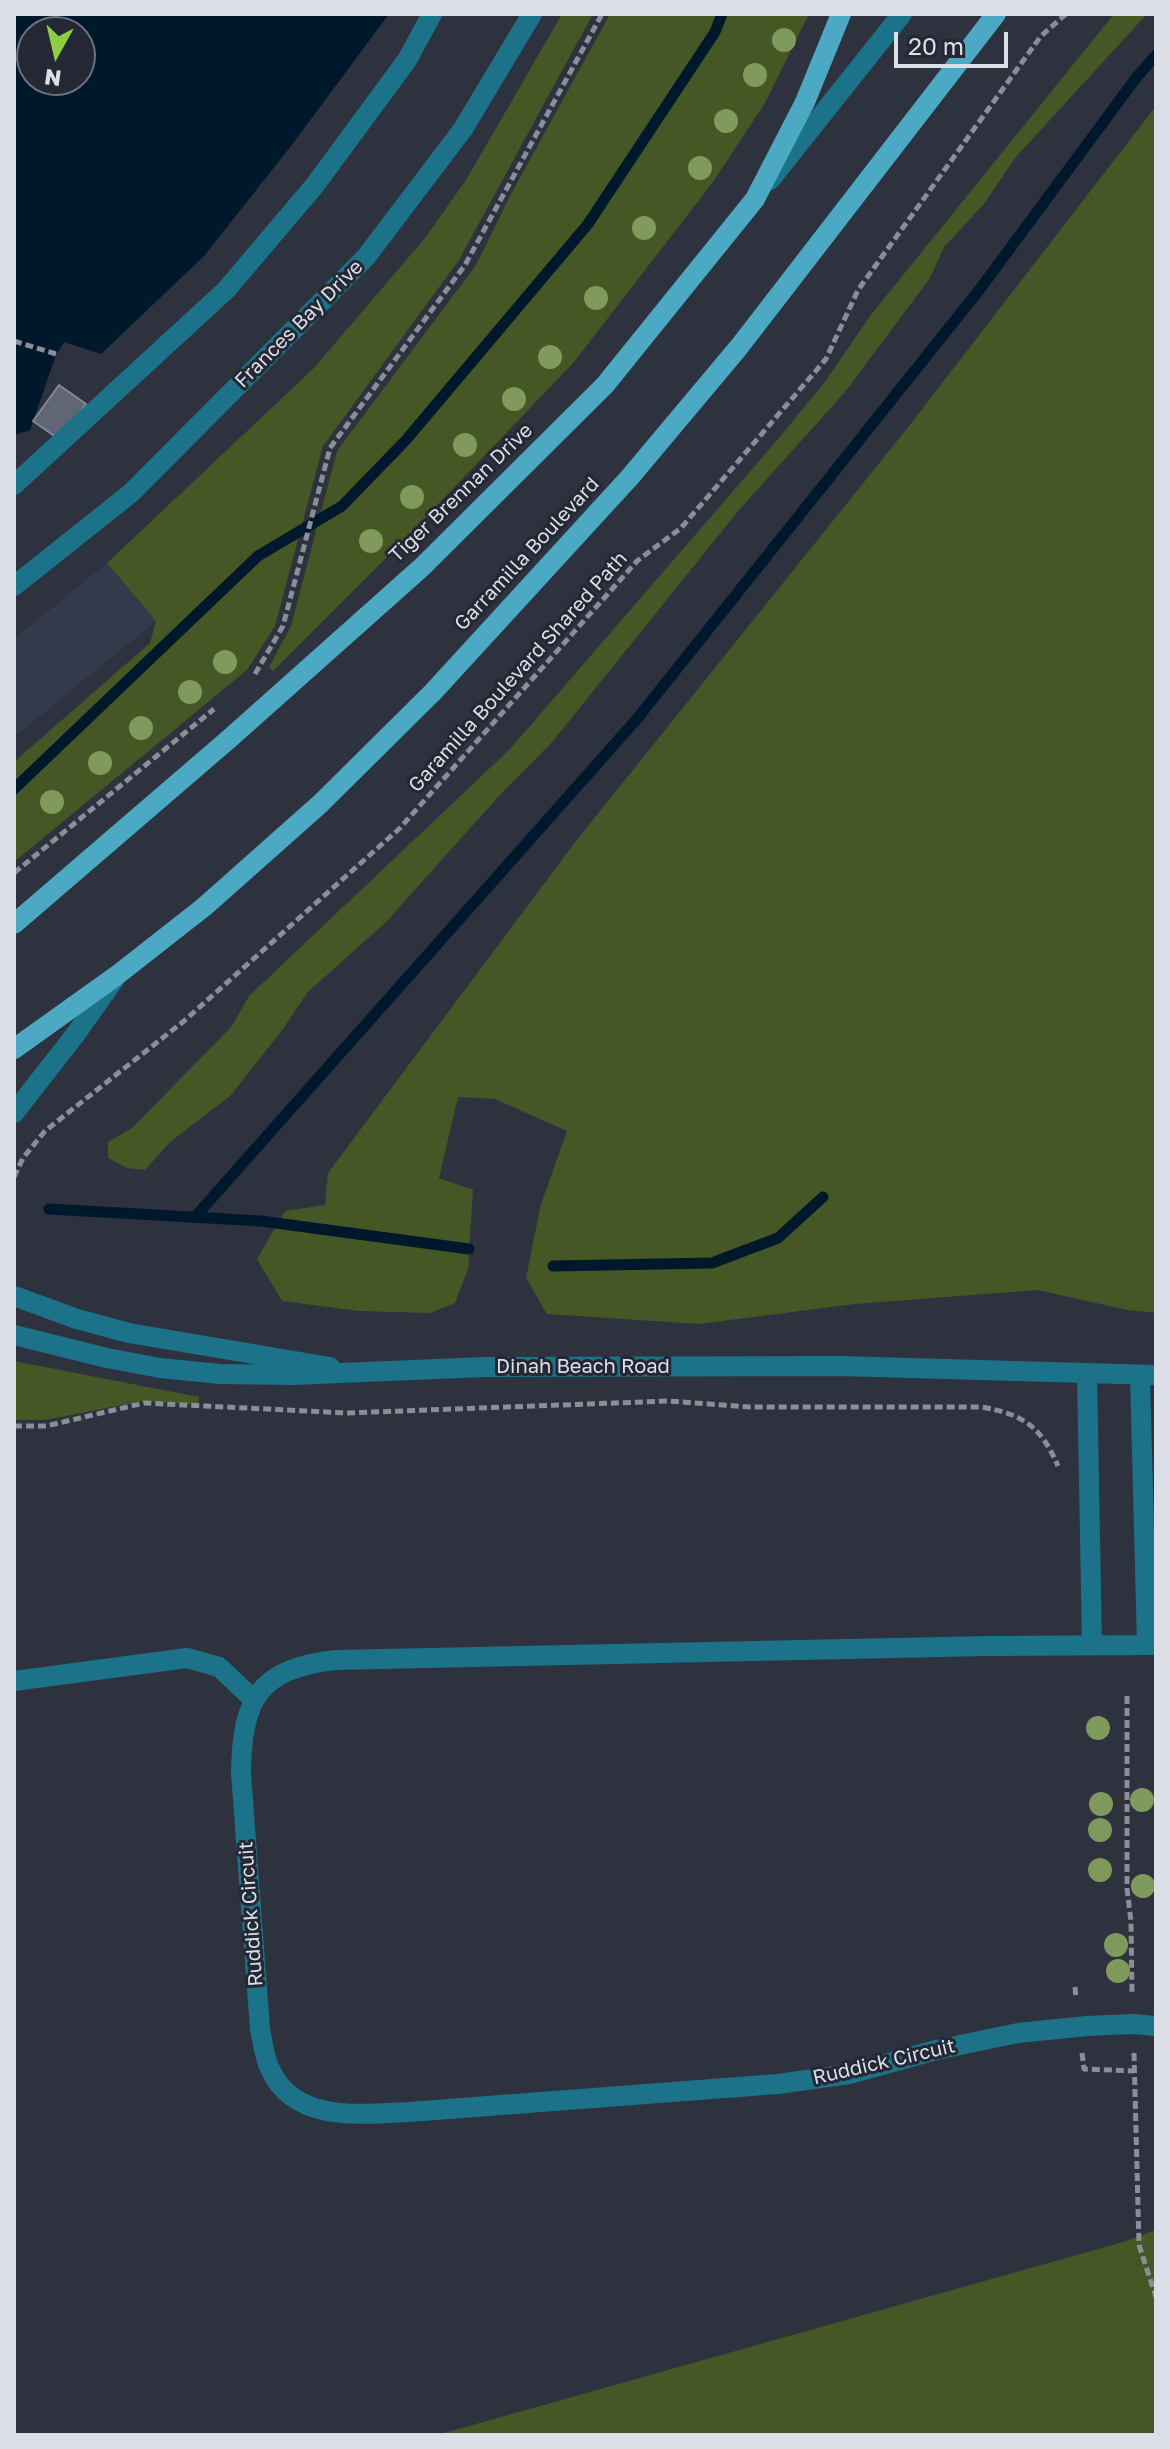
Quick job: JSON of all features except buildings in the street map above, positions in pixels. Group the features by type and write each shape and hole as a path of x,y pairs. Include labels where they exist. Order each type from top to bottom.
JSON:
{"main road":[{"name":"Tiger Brennan Drive","path":"14,924 217,750 422,567 605,385 755,199 805,102 841,14"},
{"name":"Garramilla Boulevard","path":"14,1049 116,976 204,907 320,804 433,692 630,477 739,347 996,14"}],"street":[{"path":"14,485 226,290 315,185 407,60 432,14"},
{"name":"Frances Bay Drive","path":"14,586 131,493 366,257 463,129 532,14"},
{"path":"755,199 902,14"},
{"path":"14,1113 116,976"},
{"path":"14,1296 77,1319 129,1333 279,1356 361,1373"},
{"name":"Dinah Beach Road","path":"14,1335 107,1358 160,1368 220,1374 361,1373 456,1368 840,1366 1148,1375"},
{"path":"14,1347 107,1358"},
{"path":"1087,1374 1092,1645"},
{"path":"14,1681 187,1658 219,1667 253,1699 262,1688 292,1669 335,1660 1151,1645 1148,1375"},
{"name":"Ruddick Circuit","path":"253,1699 241,1744 241,1773 260,2029 267,2062 278,2083 308,2106 354,2114 409,2112 778,2084 849,2074 936,2050 1018,2033 1087,2026 1156,2026"}],"path":[{"path":"253,676 283,626 330,448 465,265 602,14"},
{"name":"Garamilla Boulevard Shared Path","path":"14,1177 23,1158 45,1131 184,1021 400,828 637,561 681,528 826,359 858,290 1041,36 1066,14"},
{"path":"14,341 56,354"},
{"path":"14,873 217,706"},
{"path":"14,1426 46,1426 144,1403 347,1413 668,1401 750,1407 981,1407 1006,1411 1041,1433 1061,1475"},
{"path":"1127,1696 1127,1889 1131,1921"},
{"path":"1135,2141 1139,2245 1156,2297"}],"shaded area":[{"path":"14,14 389,14 204,256 101,354 64,342 56,355 30,430 14,435"},
{"path":"107,563 156,621 14,737 14,639"}],"green space":[{"path":"562,14 593,14 459,260 323,446 275,626 247,670 14,862 14,762 150,643 156,621 107,563 314,368 425,238 466,180"},
{"path":"610,14 809,14 765,103 713,182 574,362 404,540 273,671 269,667 291,626 337,451 476,265 511,194"},
{"path":"1114,14 1147,14 1015,158 984,204 944,247 930,278 845,392 739,510 553,741 386,922 307,993 231,1095 169,1143 145,1170 127,1168 108,1158 108,1142 132,1128 232,1026 249,996 510,749 779,438 827,379 870,316"},
{"path":"1156,106 1156,1313 1127,1310 1038,1290 855,1304 699,1324 547,1314 526,1278 541,1204 567,1131 495,1099 458,1097 439,1178 473,1190 468,1269 455,1303 430,1313 359,1311 282,1301 257,1259 285,1211 325,1205 328,1173 576,841 909,426"},
{"path":"14,1361 199,1397 198,1405 143,1401 45,1420 14,1420"},
{"path":"1156,2230 1156,2435 437,2435 1123,2242"}],"waterway":[{"path":"14,789 258,556 342,506 406,440 588,224 715,32 722,14"},
{"path":"195,1217 636,720 980,289 1156,55"},
{"path":"553,1266 712,1263 778,1238 823,1197"},
{"path":"49,1209 261,1221 469,1249"}]}
